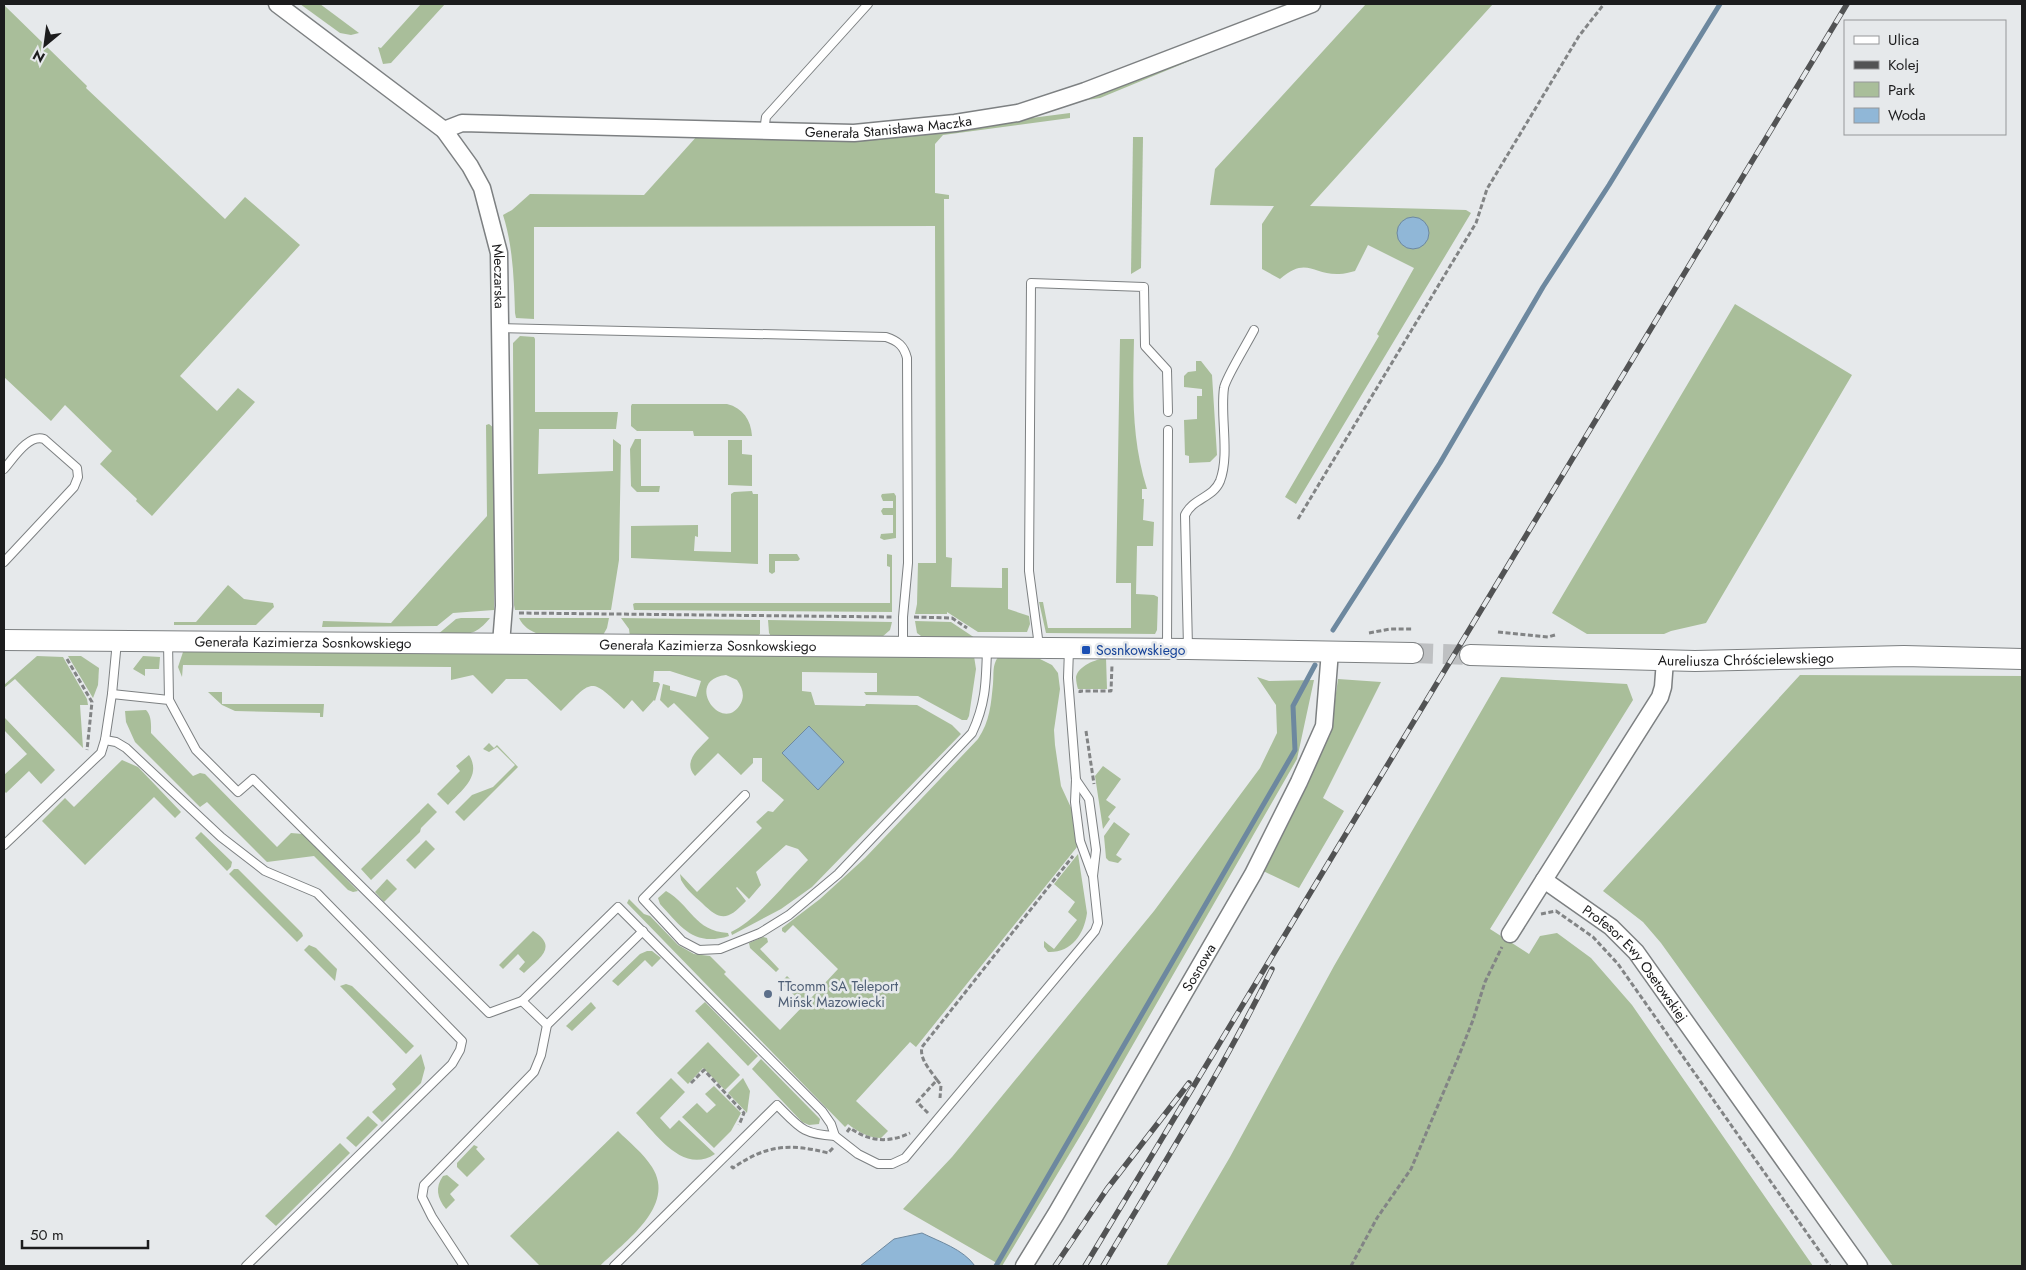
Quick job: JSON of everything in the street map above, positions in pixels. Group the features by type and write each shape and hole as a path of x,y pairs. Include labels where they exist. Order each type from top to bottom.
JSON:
{"street":[{"name":"Mleczarska","path":"277,4 444,130 470,166 482,188 499,253 503,615 501,644"},
{"name":"Generała Stanisława Maczka","path":"444,130 462,123 854,134 955,123 1018,113 1085,91 1312,4"},
{"name":"Generała Kazimierza Sosnkowskiego","path":"4,640 1188,649 1413,653"},
{"name":"Sosnowa","path":"1024,1266 1253,874 1299,782 1324,726 1330,651"},
{"name":"Aureliusza Chróścielewskiego","path":"1470,655 1695,661 1904,656 2022,659"},
{"path":"1510,934 1660,697 1663,687 1664,660"},
{"name":"Profesor Ewy Osetowskiej","path":"1544,880 1611,927 1636,952 1859,1266"}],"lane":[{"path":"764,131 766,117 868,4"},
{"path":"1039,648 1030,571 1031,283 1144,287 1145,346 1167,370 1168,412"},
{"path":"500,328 886,337 897,341 905,349 907,358 908,563 903,617 903,647"},
{"path":"1188,649 1185,515 1189,507 1214,493 1220,480 1224,452 1224,386 1254,330"},
{"path":"1167,649 1168,430"},
{"path":"4,469 28,442 40,438 44,439 77,468 79,472 74,487 4,562"},
{"path":"4,846 101,753 105,740 112,694 118,640"},
{"path":"168,641 168,700 196,750 238,792 253,779 489,1013 522,1001 618,907 822,1112 838,1138 858,1154 878,1164 892,1164 906,1158 1095,931 1098,923 1093,876 1080,841 1075,802 1076,780 1068,678 1069,649"},
{"path":"746,795 643,899 682,940 699,950 720,949 760,933 790,915 838,874 972,734 980,717 985,695 987,648"},
{"path":"112,694 168,700"},
{"path":"105,740 116,742 126,748 221,837 266,871 317,893 462,1041 460,1050 452,1064 246,1266"},
{"path":"1076,780 1089,799 1096,850 1093,876"},
{"path":"464,1266 432,1217 422,1197 424,1184 534,1072 541,1055 547,1025 643,931"},
{"path":"522,1001 547,1025"},
{"path":"614,1266 777,1105 802,1130 838,1138"}],"path":[{"path":"1298,519 1476,224 1487,189 1579,36 1604,4"},
{"path":"503,615 522,613 952,618 972,632"},
{"path":"1498,632 1555,635"},
{"path":"1082,701 1080,691 1111,691 1112,661 1126,662 1127,650"},
{"path":"62,651 92,702 87,750"},
{"path":"1086,730 1094,789"},
{"path":"936,1105 941,1085 921,1052 926,1040 1074,855 1078,852 1084,852"},
{"path":"1538,914 1556,911 1593,937 1608,951 1830,1266"},
{"path":"1351,1266 1377,1218 1411,1169 1474,1020 1485,982 1510,934"},
{"path":"691,1083 704,1070 744,1113 737,1128"},
{"path":"930,1114 917,1102 937,1080"},
{"path":"923,1120 933,1109"},
{"path":"723,1159 733,1168 755,1155 782,1146 828,1153 838,1138 850,1128 858,1134 881,1141 912,1131"}],"green space":[{"path":"300,4 320,4 359,33 351,35 340,33"},
{"path":"421,4 445,4 391,63 383,64 378,47 381,48"},
{"path":"1366,4 1493,4 1310,206 1466,210 1471,213 1296,504 1285,497 1379,336 1377,334 1414,268 1368,245 1355,271 1330,274 1310,268 1303,268 1289,272 1280,279 1262,269 1262,224 1274,206 1210,205 1215,169"},
{"path":"4,5 87,86 86,88 225,219 245,197 300,245 180,376 217,411 238,388 255,402 152,516 100,464 112,451 65,405 51,421 4,377"},
{"path":"1220,40 1221,48 1100,98 1081,101"},
{"path":"1070,113 1070,118 943,135 935,144 935,193 949,195 949,199 944,199 946,557 952,558 951,587 1002,588 1002,568 1008,568 1008,609 1029,616 1030,624 1027,632 978,632 947,612 947,614 915,614 918,563 936,563 935,226 534,227 534,319 516,318 511,251 503,215 512,210 530,194 644,195 698,135 929,131"},
{"path":"1133,137 1143,137 1141,268 1131,274"},
{"path":"1735,304 1852,375 1706,623 1664,634 1587,634 1552,613"},
{"path":"520,336 534,337 535,339 535,412 618,412 616,429 539,429 538,474 613,471 613,439 621,445 619,560 611,610 515,610 513,343"},
{"path":"1120,339 1134,339 1134,415 1138,452 1147,489 1142,489 1142,499 1144,499 1143,520 1154,522 1153,546 1137,546 1136,594 1158,597 1157,630 1155,634 1046,633 1039,602 1043,602 1048,628 1131,628 1131,583 1116,583"},
{"path":"1196,361 1201,361 1212,375 1217,455 1210,462 1189,463 1189,456 1185,455 1184,420 1197,419 1197,396 1202,396 1202,389 1184,387 1184,376 1188,372 1196,371"},
{"path":"632,404 727,404 738,408 742,412 748,420 752,436 694,436 693,431 637,431 631,426"},
{"path":"489,424 495,429 494,610 453,613 437,626 322,627 323,621 391,623 487,516 486,425"},
{"path":"635,439 641,439 641,486 660,486 659,492 637,492 631,486 630,449"},
{"path":"728,440 742,440 742,454 752,455 752,486 728,485"},
{"path":"752,491 753,494 758,494 758,564 631,558 631,526 698,525 698,537 695,536 694,551 731,552 731,494 734,492"},
{"path":"894,493 896,496 896,538 884,540 880,538 881,534 893,533 893,515 883,515 881,511 883,508 893,508 893,501 883,501 881,496 882,494"},
{"path":"769,554 797,554 800,559 798,561 775,561 775,572 772,574 769,572"},
{"path":"887,554 892,555 892,612 634,610 633,604 635,603 890,603 890,567 887,566"},
{"path":"228,585 244,599 273,603 274,607 256,625 174,625 174,622 196,622"},
{"path":"490,618 484,625 467,634 437,635 456,619"},
{"path":"519,618 609,618 607,628 602,637 569,638 545,636 534,632 525,627"},
{"path":"621,618 760,620 760,634 756,637 630,637 629,629"},
{"path":"768,620 892,622 890,630 882,637 772,638 769,633"},
{"path":"915,621 951,622 978,640 925,639 917,633"},
{"path":"183,652 974,656 976,669 967,720 962,720 918,696 866,695 864,692 877,692 877,673 802,672 802,691 811,692 815,705 917,705 952,725 961,734 812,887 781,909 732,935 731,932 761,910 808,860 798,849 786,845 756,872 761,885 749,899 736,888 746,901 734,912 724,916 720,916 709,909 690,892 681,880 680,874 697,892 762,828 756,822 768,811 773,812 784,800 762,781 762,758 753,758 753,763 741,775 718,753 695,776 691,771 690,765 693,756 709,738 674,703 668,708 660,700 663,684 670,686 670,690 696,697 701,681 670,671 654,671 653,682 660,684 655,701 643,712 632,700 624,709 604,691 592,686 586,688 561,711 527,679 506,679 492,694 473,675 451,680 451,667 183,665 182,677 178,667","holes":["726,675 737,680 743,697 741,703 733,712 725,714 710,704 707,686 713,679"]},
{"path":"37,656 63,657 87,699 88,705 80,705 83,748 15,679 4,688 4,685"},
{"path":"68,656 81,656 99,668 98,685 93,698"},
{"path":"143,656 160,657 159,669 145,669 145,676 133,669"},
{"path":"998,657 1040,659 1052,665 1058,673 1060,689 1054,730 1055,745 1061,786 1073,812 1077,847 916,1047 910,1042 856,1101 888,1131 881,1138 868,1136 848,1124 845,1127 627,903 629,899 644,914 650,916 678,945 694,954 710,956 726,972 724,974 780,1030 804,1005 781,982 787,976 811,998 838,969 793,925 785,933 782,931 782,928 820,899 865,858 978,739 985,726 989,712 994,667"},
{"path":"1106,658 1107,689 1078,689 1077,673 1084,666"},
{"path":"1800,675 2022,676 2022,1266 1893,1266 1661,943 1643,922 1603,891"},
{"path":"1257,677 1269,681 1314,680 1297,759 1088,1123 1002,1266 903,1209 952,1157 1154,911 1260,768 1277,733 1276,705"},
{"path":"1501,677 1627,684 1633,700 1490,929 1529,954 1540,936 1557,933 1591,958 1632,1005 1813,1266 1166,1266 1230,1157 1334,966"},
{"path":"1338,679 1381,682 1323,798 1344,811 1299,888 1261,870 1331,728"},
{"path":"208,692 222,692 222,704 324,704 323,717 320,717 320,713 235,711 222,705"},
{"path":"146,710 150,718 151,733 193,776 200,773 205,774 277,847 291,833 303,834 358,891 348,890 314,856 267,862 207,802 200,807 135,742 126,722 125,711"},
{"path":"4,717 55,770 41,784 29,771 6,793 4,791 4,775 27,754 4,730"},
{"path":"489,743 494,748 497,745 518,767 464,821 455,812 472,795 493,787 515,765 497,747 489,752 483,749"},
{"path":"469,755 473,770 472,776 469,782 448,805 437,794 460,771 456,766"},
{"path":"122,760 138,767 181,812 175,818 154,797 85,865 42,821 65,798 74,807"},
{"path":"1103,766 1121,779 1106,800 1116,807 1108,817 1110,819 1103,829 1095,776"},
{"path":"428,803 437,812 421,828 420,832 371,880 361,869"},
{"path":"1114,822 1130,834 1116,855 1122,859 1118,863 1109,861 1106,858 1104,836"},
{"path":"201,832 232,862 231,867 227,871 195,838"},
{"path":"426,840 435,849 415,869 406,860"},
{"path":"1078,854 1087,913 1083,929 1070,946 1056,952 1048,952 1044,947 1044,941 1054,949 1077,920 1068,912 1075,902 1054,884"},
{"path":"234,869 238,869 302,933 303,936 297,942 229,874"},
{"path":"387,879 397,889 384,902 375,892"},
{"path":"666,891 707,928 728,933 729,936 706,939 689,933 660,904 658,898"},
{"path":"533,931 545,942 544,952 524,973 519,969 525,962 518,954 503,969 499,965"},
{"path":"763,937 767,938 768,942 760,949 779,969 776,972 750,948 749,943"},
{"path":"309,945 316,948 337,969 335,981 304,950"},
{"path":"652,951 661,958 652,967 645,960 618,986 612,981 640,954"},
{"path":"346,984 352,986 414,1046 406,1054 340,986"},
{"path":"591,1002 596,1008 572,1031 566,1026"},
{"path":"705,1002 758,1056 748,1066 695,1011"},
{"path":"708,1042 740,1075 725,1090 703,1068 688,1084 677,1073"},
{"path":"421,1054 425,1068 421,1083 382,1122 372,1112 396,1089 392,1084"},
{"path":"761,1059 820,1119 819,1124 809,1125 802,1122 752,1069"},
{"path":"671,1078 685,1092 660,1118 670,1129 679,1120 715,1154 703,1159 681,1156 661,1141 636,1113"},
{"path":"743,1078 750,1091 747,1113 728,1093"},
{"path":"714,1086 741,1113 731,1131 714,1148 682,1117 697,1103 707,1113 716,1105 705,1094"},
{"path":"368,1116 378,1125 356,1147 346,1138"},
{"path":"618,1131 640,1152 652,1167 658,1181 658,1196 653,1209 634,1234 600,1266 540,1266 510,1236"},
{"path":"340,1143 350,1153 276,1226 265,1216"},
{"path":"474,1145 478,1147 476,1149 485,1159 467,1177 457,1167 457,1163"},
{"path":"447,1175 459,1185 450,1194 455,1200 446,1209 439,1197 438,1188 440,1180 443,1176"}],"water":[{"path":"1413,217 1425,221 1429,233 1425,245 1413,249 1401,245 1397,233 1401,221"},
{"path":"809,726 844,762 818,790 782,753"},
{"path":"922,1233 958,1250 975,1266 860,1266 894,1239"}],"waterway":[{"path":"1333,630 1440,463 1543,287 1609,185 1720,4"},
{"path":"996,1266 1295,750 1293,706 1315,665"}],"tunnel":[{"path":"1413,653 1470,655"}],"railway":[{"path":"1085,1266 1847,4"},
{"path":"1103,1266 1212,1082 1272,969"},
{"path":"1055,1266 1107,1189 1189,1083"}],"place":[{"name":"Sosnkowskiego","path":"1086,650"},
{"name":"TTcomm SA Teleport Mińsk Mazowiecki","path":"768,994"}]}
